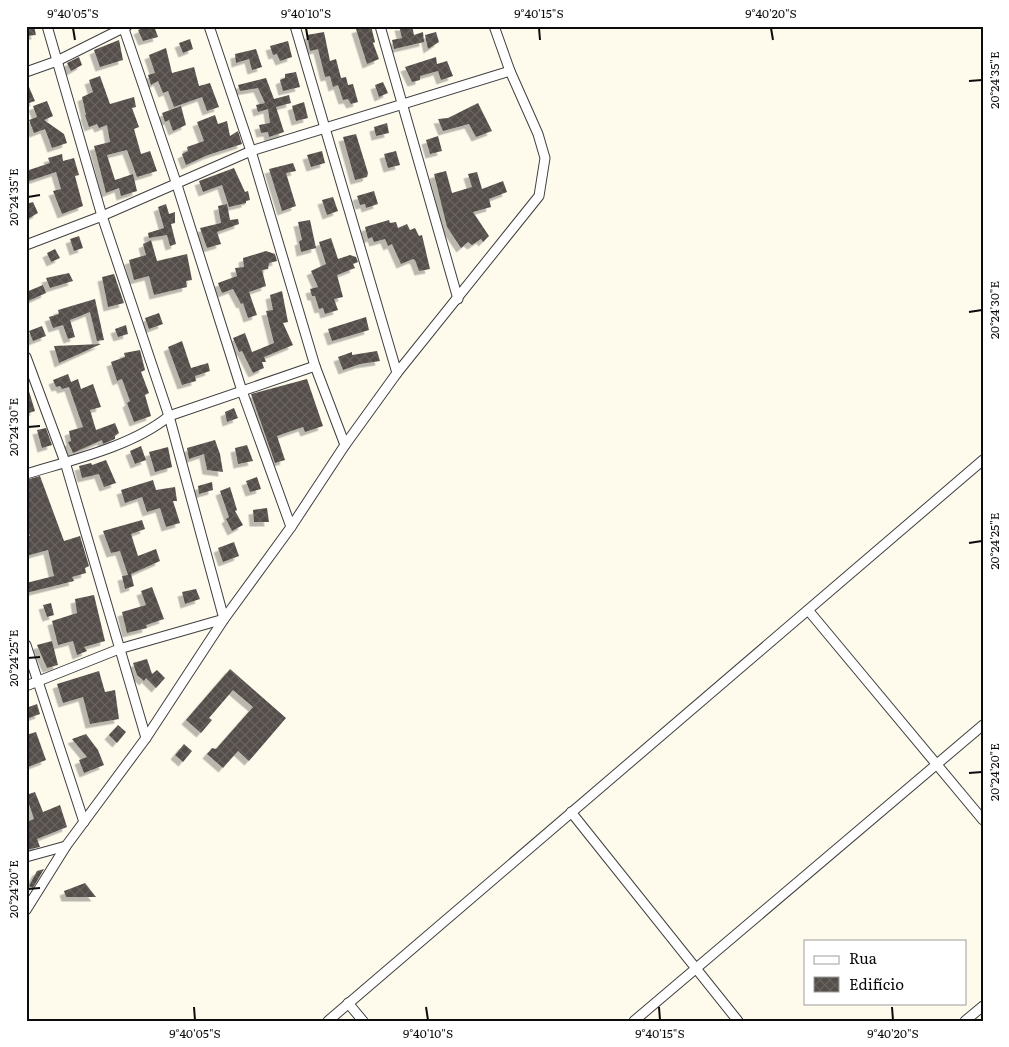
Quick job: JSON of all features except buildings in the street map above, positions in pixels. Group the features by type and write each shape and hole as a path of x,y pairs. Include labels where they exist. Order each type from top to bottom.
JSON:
{"street":[{"path":"47,26 102,216 169,416 224,620"},
{"path":"209,26 251,151 315,366 345,445"},
{"path":"295,26 397,373"},
{"path":"380,26 458,299"},
{"path":"26,910 66,846 146,738 224,620 291,527 345,445 397,373 539,196 545,158 538,134 510,71 494,26"},
{"path":"26,72 57,61 125,27 242,391 291,527"},
{"path":"26,245 102,216 251,151 325,130 510,71"},
{"path":"26,357 65,462 146,738"},
{"path":"26,474 65,462 153,429 169,416 315,366"},
{"path":"328,1021 983,460"},
{"path":"808,610 983,820"},
{"path":"26,686 39,683 88,660 119,649 224,620"},
{"path":"26,645 84,822"},
{"path":"634,1021 983,725"},
{"path":"571,812 738,1021"},
{"path":"26,857 66,846"},
{"path":"348,1003 363,1021"},
{"path":"965,1021 983,1006"}]}
